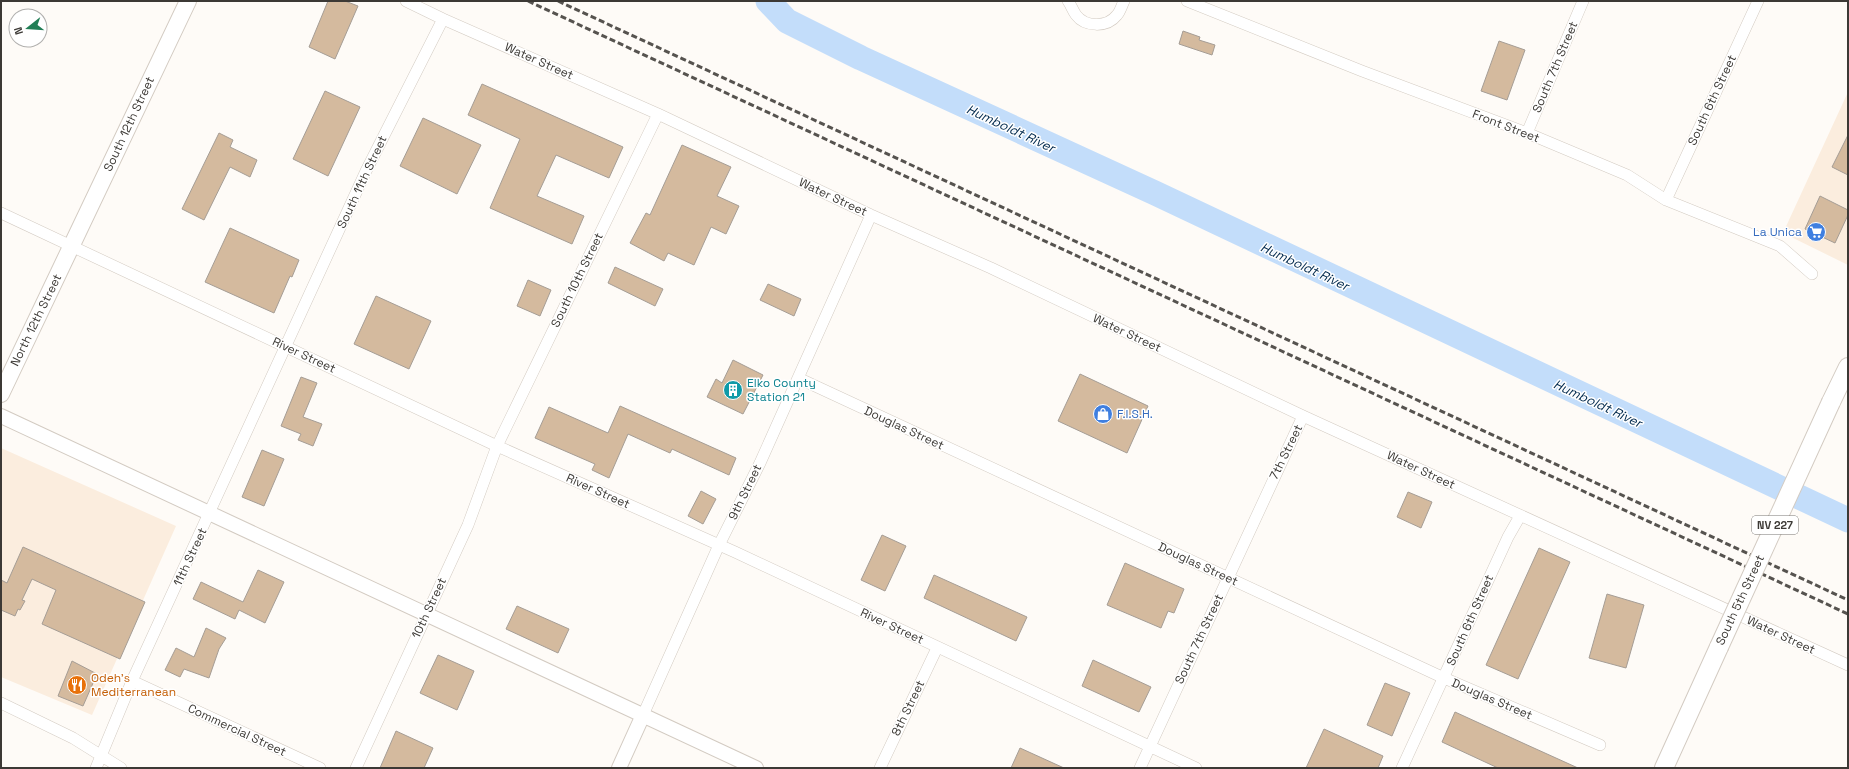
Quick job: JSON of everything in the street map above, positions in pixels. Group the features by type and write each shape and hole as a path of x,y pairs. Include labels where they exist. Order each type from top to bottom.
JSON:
{"main road":[{"name":"South 12th Street","path":"71,247 188,1"},
{"name":"North 12th Street","path":"1,394 71,247"},
{"name":"South 5th Street","path":"1664,768 1848,367"}],"street":[{"name":"Water Street","path":"406,1 443,19 658,114 871,215 991,268 1303,416 1848,665"},
{"path":"1068,1 1076,15 1082,20 1094,25 1104,24 1117,16 1124,1"},
{"name":"Front Street","path":"1187,1 1362,71 1527,133 1627,175 1666,200 1780,246 1812,274"},
{"name":"South 7th Street","path":"1527,133 1583,1"},
{"name":"South 6th Street","path":"1666,200 1758,1"},
{"name":"South 11th Street","path":"286,346 366,171 443,19"},
{"name":"South 10th Street","path":"497,446 658,114"},
{"name":"River Street","path":"1,213 497,446 719,545 1196,768"},
{"name":"9th Street","path":"618,768 643,716 719,545 760,463 871,215"},
{"name":"11th Street","path":"96,768 132,681 211,514 286,346"},
{"name":"Douglas Street","path":"798,378 1444,678 1600,745"},
{"path":"1,416 756,768"},
{"name":"7th Street","path":"1269,488 1303,416"},
{"name":"10th Street","path":"356,768 468,525 497,446"},
{"name":"South 7th Street","path":"1150,747 1269,488"},
{"name":"South 6th Street","path":"1402,768 1508,537 1520,516"},
{"name":"8th Street","path":"880,768 938,648"},
{"name":"Commercial Street","path":"132,681 320,768"},
{"path":"1,703 73,738 101,757 121,768"},
{"path":"1140,768 1150,747"}],"shaded area":[{"path":"1848,92 1848,265 1783,233"},
{"path":"1,448 176,526 92,715 1,677"}],"building":[{"path":"328,1 345,1 358,6 335,59 309,47"},
{"path":"1183,31 1200,37 1199,40 1215,45 1212,55 1179,44"},
{"path":"1499,41 1525,50 1507,100 1481,91"},
{"path":"482,84 623,147 609,178 556,155 537,196 584,216 572,244 490,208 520,139 468,115"},
{"path":"325,91 360,107 328,176 293,159"},
{"path":"423,118 481,145 457,194 400,166"},
{"path":"219,133 233,140 230,147 257,160 250,177 230,167 204,220 182,209"},
{"path":"1848,135 1848,175 1832,167"},
{"path":"682,145 731,167 717,196 739,206 726,234 711,227 694,265 668,253 664,261 630,243 646,213 650,215"},
{"path":"1820,196 1848,210 1848,215 1835,243 1805,229"},
{"path":"230,228 299,260 292,277 290,276 274,313 205,282"},
{"path":"615,267 663,289 655,306 608,283"},
{"path":"528,280 551,290 540,316 517,306"},
{"path":"768,284 801,299 794,316 760,300"},
{"path":"376,296 431,321 409,369 354,344"},
{"name":"Elko County Station 21","path":"733,360 763,375 743,414 707,397 716,379 722,383"},
{"name":"F.I.S.H.","path":"1080,374 1148,406 1127,453 1058,421"},
{"path":"301,377 317,383 303,417 322,424 313,446 298,440 301,434 281,426"},
{"path":"620,406 736,458 729,475 672,449 670,453 628,434 609,478 592,470 595,464 535,438 549,407 608,433"},
{"path":"262,450 284,459 264,506 242,497"},
{"path":"701,491 716,499 703,524 688,516"},
{"path":"1408,492 1432,502 1421,528 1397,517"},
{"path":"882,535 906,546 885,591 861,580"},
{"path":"23,547 145,602 120,659 42,624 56,590 32,579 22,600 25,601 20,610 18,609 15,616 1,610 1,580 7,583"},
{"path":"1539,548 1570,562 1518,679 1486,665"},
{"path":"1125,563 1184,589 1174,613 1168,611 1161,628 1107,605"},
{"path":"258,570 284,582 265,623 239,610 235,619 193,599 201,582 243,602"},
{"path":"934,575 1027,617 1016,641 924,598"},
{"path":"1607,594 1644,605 1626,668 1589,658"},
{"path":"517,606 569,629 558,653 506,629"},
{"path":"206,628 226,638 219,649 209,678 184,669 180,677 165,670 176,648 194,657"},
{"path":"438,655 474,671 457,710 420,693"},
{"path":"1093,660 1151,687 1139,712 1082,686"},
{"name":"Odeh's Mediterranean","path":"72,661 97,674 83,706 58,696"},
{"path":"1385,683 1410,693 1392,736 1367,725"},
{"path":"1455,712 1578,768 1498,768 1442,742"},
{"path":"1324,729 1383,756 1378,768 1306,768"},
{"path":"396,731 433,748 424,768 380,768"},
{"path":"1020,748 1064,768 1011,768"}],"waterway":[{"name":"Humboldt River","path":"768,1 787,21 861,58 1155,193 1848,520"}],"railway":[{"path":"528,1 1848,614"},
{"path":"558,1 1848,600"}],"place":[{"name":"La Unica","path":"1816,232"},
{"name":"Elko County Station 21","path":"733,390"},
{"name":"F.I.S.H.","path":"1103,414"},
{"name":"Odeh's Mediterranean","path":"77,685"}]}
